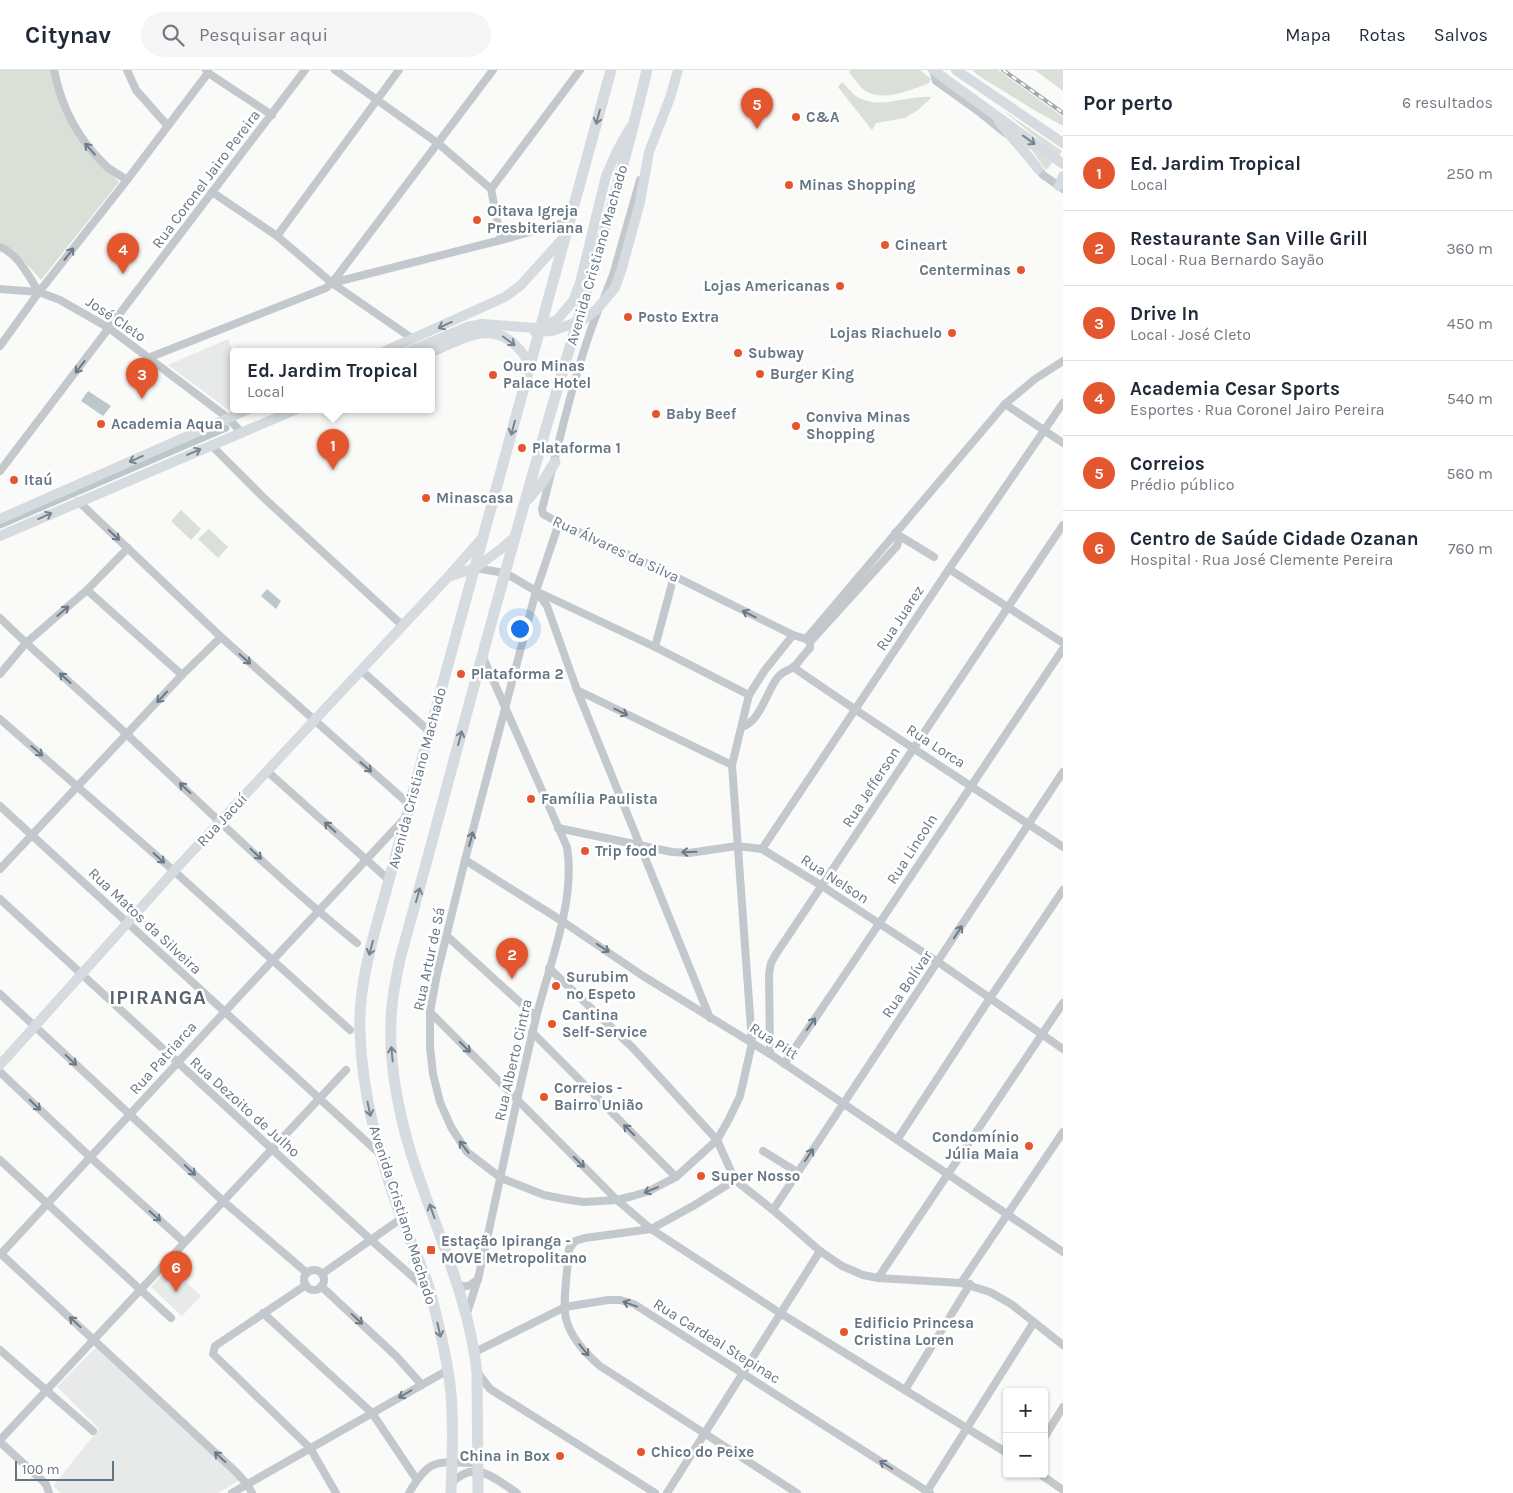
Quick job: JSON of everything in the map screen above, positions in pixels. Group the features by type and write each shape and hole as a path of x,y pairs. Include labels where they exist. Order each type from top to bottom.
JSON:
{"highway":[{"name":"Avenida Cristiano Machado","path":"451,1489 452,1418 448,1370 430,1292 402,1218 382,1156 369,1113 365,1090 360,1030 365,976 389,880 611,70"},
{"name":"Avenida Cristiano Machado","path":"478,1493 477,1372 475,1352 467,1313 410,1150 400,1110 391,1036 392,1008 400,959 482,655 524,504 596,263 647,70"},
{"path":"643,86 651,70"},
{"path":"524,504 544,480 555,462"}],"main road":[{"name":"Rua Álvares da Silva","path":"649,152 670,98 678,70"},
{"path":"933,70 1063,164"},
{"path":"956,70 1063,143"},
{"path":"994,114 1038,169"},
{"name":"Avenida Cristiano Machado","path":"500,325 536,328 557,320 573,301 580,282 606,176 617,151 634,121"},
{"name":"Avenida Cristiano Machado","path":"500,325 536,332 552,331 583,320 606,300 615,288 622,268 640,202 649,152"},
{"path":"1061,188 1063,176"},
{"path":"413,348 418,343 505,297 520,286 566,234"},
{"path":"397,348 482,324 500,325"},
{"path":"435,351 477,334 491,332 499,334 510,339 526,356 528,362 526,381"},
{"path":"0,519 240,413"},
{"path":"0,536 78,501 288,413"},
{"name":"Rua Jacuí","path":"447,578 475,568 502,549 516,536"},
{"name":"Rua Jacuí","path":"0,1065 82,975 126,923 483,537"}],"street":[{"path":"54,70 57,86 68,116 83,140 105,166 127,180"},
{"path":"126,70 136,90 167,125"},
{"name":"Rua Coronel Jairo Pereira","path":"0,471 305,70"},
{"path":"335,70 439,144 491,189 501,240"},
{"path":"276,236 399,70"},
{"path":"148,358 326,288 439,144 493,70"},
{"path":"491,189 580,70"},
{"path":"933,70 936,81 1006,134 1043,175 1061,188"},
{"path":"0,346 207,72 272,115"},
{"name":"Rua Álvares da Silva","path":"649,152 613,275 589,335 542,509 543,514 558,523 674,576 808,641"},
{"path":"212,192 276,236 332,282 418,343"},
{"path":"332,282 570,221"},
{"path":"0,246 8,250 20,263 39,292"},
{"name":"José Cleto","path":"0,289 39,292 60,300 109,328 228,418 242,433"},
{"path":"742,727 746,726 757,715 777,678 783,672 793,667 810,648 808,641 1005,404 1063,361"},
{"name":"Rua Juarez","path":"762,850 949,569 1063,403"},
{"path":"1005,404 1063,443"},
{"path":"211,445 265,499 402,626"},
{"path":"78,501 221,637 409,810"},
{"name":"Rua Artur de Sá","path":"558,523 536,592 465,860 437,974 430,1012 430,1047 433,1074 440,1102 451,1127 467,1152 501,1178 544,1195 564,1199 584,1202 617,1200 649,1192 676,1177 717,1140 740,1096 752,1043 732,765 749,695 765,670 793,635"},
{"name":"Rua Jefferson","path":"770,1054 769,974 771,963 1063,525"},
{"path":"896,534 934,558"},
{"path":"0,674 26,644 87,590 128,548"},
{"name":"Rua Jacuí","path":"475,568 505,573"},
{"path":"949,569 1063,643"},
{"path":"505,573 536,592 655,647 749,695"},
{"path":"655,647 674,576"},
{"path":"87,590 182,675"},
{"path":"536,592 547,606 577,690 710,1018"},
{"path":"0,618 317,911 357,943"},
{"path":"0,869 182,675 221,637"},
{"name":"Rua Lincoln","path":"784,1064 880,925 971,785 1063,649"},
{"name":"Rua Alberto Cintra","path":"467,1313 478,1278 532,1032 562,921 570,870 567,847 482,655"},
{"name":"Rua Lorca","path":"793,667 1063,847"},
{"path":"361,670 430,732"},
{"path":"577,690 732,765"},
{"path":"0,719 174,871 272,962 350,1030"},
{"path":"267,771 389,880"},
{"name":"Rua Bolívar","path":"773,1210 1063,772"},
{"name":"Rua Matos da Silveira","path":"0,806 382,1156"},
{"name":"Rua Patriarca","path":"0,1254 176,1062 272,962 409,810"},
{"name":"Rua Nelson","path":"558,828 672,852 689,853 737,846 762,850 822,886 938,962 1063,1049"},
{"name":"Rua Pitt","path":"465,860 562,921 643,976 770,1054 1063,1252"},
{"path":"897,1140 1063,890"},
{"name":"Rua Dezoito de Julho","path":"0,899 271,1150 430,1292"},
{"path":"447,936 536,1017"},
{"path":"549,968 633,1048 717,1140 735,1180 820,1251 842,1266 863,1275 878,1278 965,1284 990,1292 1011,1304 1063,1345"},
{"path":"0,994 223,1201 306,1273"},
{"path":"878,1278 1063,1004"},
{"path":"430,1012 617,1200 651,1230 780,1313 1003,1451"},
{"path":"532,1032 676,1177"},
{"path":"48,1490 0,1441 346,1070"},
{"path":"0,1072 90,1158 184,1242"},
{"path":"905,1390 965,1284 1063,1132"},
{"path":"763,1151 797,1172"},
{"path":"0,1160 171,1318"},
{"path":"735,1180 651,1230 580,1239 572,1244 570,1249 566,1319 571,1332 585,1354 600,1366 797,1493"},
{"path":"322,1274 402,1218"},
{"path":"667,1493 820,1251"},
{"path":"0,1254 247,1484 252,1493"},
{"path":"315,1270 322,1274 324,1281 321,1286 315,1289 306,1285 304,1279 306,1273 315,1270"},
{"path":"458,1284 469,1287 478,1278"},
{"path":"306,1285 215,1346 212,1351 214,1357 310,1448 336,1493"},
{"path":"321,1286 396,1356 422,1385"},
{"name":"Rua Cardeal Stepinac","path":"475,1352 566,1307 608,1300 620,1300 634,1304 928,1492"},
{"path":"263,1313 372,1413 417,1480"},
{"path":"928,1492 966,1428 1034,1322"},
{"path":"0,1350 94,1431"},
{"path":"232,1493 448,1370"},
{"path":"477,1372 494,1392 655,1493"},
{"path":"477,1398 482,1392 494,1392"},
{"path":"1047,1433 1063,1407"},
{"path":"409,1493 426,1469 432,1465 452,1462 478,1467 517,1493"},
{"path":"451,1489 460,1476 478,1467"},
{"path":"1046,1478 1063,1490"}],"shaded area":[{"path":"0,70 52,70 56,88 77,138 119,182 41,280 14,250 0,244"},
{"path":"851,70 920,70 931,79 929,83 905,92 879,95 871,94 864,90 849,72"},
{"path":"972,70 998,70 1063,117 1063,126 1034,110"},
{"path":"1035,70 1063,70 1063,91"},
{"path":"842,82 856,96 874,102 931,97 918,110 905,118 876,123 872,130 838,87"},
{"path":"1001,109 1062,151 1059,156"},
{"path":"1010,131 1052,163 1046,170 1031,149 1028,150"},
{"path":"228,339 232,348 230,348 230,411 168,365"},
{"path":"88,391 111,406 103,416 81,401"},
{"path":"181,510 201,529 191,540 171,521"},
{"path":"209,529 228,547 218,558 198,539"},
{"path":"267,589 281,601 276,609 261,596"},
{"path":"169,1267 201,1296 182,1316 151,1287"},
{"path":"98,1345 240,1480 218,1493 61,1493 53,1486 99,1429 57,1387"}],"waterway":[{"path":"0,525 226,428"}],"railway":[{"path":"1003,70 1063,113"}],"place":[{"name":"C&A","path":"796,117"},
{"name":"Correios","path":"757,129"},
{"name":"Minas Shopping","path":"789,185"},
{"name":"Oitava Igreja Presbiteriana","path":"477,220"},
{"name":"Cineart","path":"885,245"},
{"name":"Centerminas","path":"1021,270"},
{"name":"Academia Cesar Sports","path":"123,274"},
{"name":"Lojas Americanas","path":"840,286"},
{"name":"Posto Extra","path":"628,317"},
{"name":"Lojas Riachuelo","path":"952,333"},
{"name":"Subway","path":"738,353"},
{"name":"Burger King","path":"760,374"},
{"name":"Ouro Minas Palace Hotel","path":"493,375"},
{"name":"Drive In","path":"142,399"},
{"name":"Baby Beef","path":"656,414"},
{"name":"Academia Aqua","path":"101,424"},
{"name":"Conviva Minas Shopping","path":"796,426"},
{"name":"Plataforma 1","path":"522,448"},
{"name":"Ed. Jardim Tropical","path":"333,470"},
{"name":"Itaú","path":"14,480"},
{"name":"Minascasa","path":"426,498"},
{"name":"Plataforma 2","path":"461,674"},
{"name":"Família Paulista","path":"531,799"},
{"name":"Trip food","path":"585,851"},
{"name":"Restaurante San Ville Grill","path":"512,979"},
{"name":"Surubim no Espeto","path":"556,986"},
{"name":"Cantina Self-Service","path":"552,1024"},
{"name":"Correios - Bairro União","path":"544,1097"},
{"name":"Condomínio Júlia Maia","path":"1029,1146"},
{"name":"Super Nosso","path":"701,1176"},
{"name":"Estação Ipiranga - MOVE Metropolitano","path":"431,1250"},
{"name":"Centro de Saúde Cidade Ozanan","path":"176,1292"},
{"name":"Edificio Princesa Cristina Loren","path":"844,1332"},
{"name":"Chico do Peixe","path":"641,1452"},
{"name":"China in Box","path":"560,1456"}],"district":[{"name":"IPIRANGA","path":"158,997"}]}
